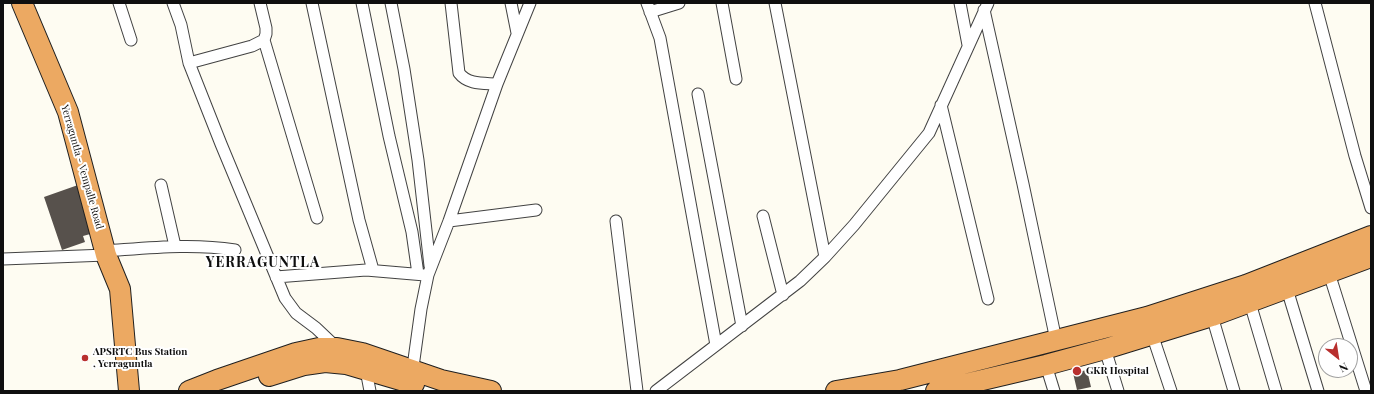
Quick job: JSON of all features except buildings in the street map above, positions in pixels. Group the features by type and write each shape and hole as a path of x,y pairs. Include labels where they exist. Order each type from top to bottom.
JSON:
{"highway":[{"name":"Yerraguntla - Vempalle Road","path":"22,3 68,112 108,258 120,289 129,391"},
{"path":"936,391 1046,365 1105,349 1149,326 1253,282 1371,236"},
{"name":"Yerraguntla - Vempalle Road","path":"108,258 106,289 117,391"},
{"path":"836,391 904,385 1056,340 1212,316 1371,258"},
{"path":"189,391 296,353 319,348 337,348 362,353 412,376 433,391"},
{"path":"224,391 304,365 326,362 346,364 366,370 448,381 491,391"}],"street":[{"path":"119,3 130,40"},
{"path":"173,3 181,25 190,62 285,298 292,309 337,348"},
{"path":"260,3 266,28 264,40 317,218"},
{"path":"312,3 358,220 373,270"},
{"path":"362,3 389,136 412,232 425,272"},
{"path":"391,3 404,69 418,160 425,272 412,376"},
{"path":"451,3 459,73 468,81 497,84"},
{"path":"511,3 517,33"},
{"path":"425,272 449,221 497,84 530,3"},
{"path":"679,3 649,7 660,38 716,345"},
{"path":"722,3 736,79"},
{"path":"774,3 825,257"},
{"path":"960,3 968,45"},
{"path":"1315,3 1355,156 1371,208"},
{"path":"656,391 783,295 825,257 854,225 926,139 986,7"},
{"path":"986,7 1056,340"},
{"path":"190,62 252,46 264,40"},
{"path":"698,94 742,326"},
{"path":"941,105 988,299"},
{"path":"161,185 175,246"},
{"path":"449,221 536,210"},
{"path":"763,216 783,295"},
{"path":"616,221 637,391"},
{"path":"3,259 108,258 175,246 204,246 235,250"},
{"path":"276,277 373,270 425,272"},
{"path":"1329,273 1366,391"},
{"path":"1287,289 1318,391"},
{"path":"1250,303 1276,391"},
{"path":"1212,316 1234,391"},
{"path":"1149,326 1171,391"},
{"path":"1105,349 1118,391"},
{"path":"1046,365 1054,391"},
{"path":"366,370 370,391"}],"place":[{"name":"APSRTC Bus Station , Yerraguntla","path":"85,358"},
{"name":"GKR Hospital","path":"1077,371"}],"district":[{"name":"YERRAGUNTLA","path":"263,263"}]}
